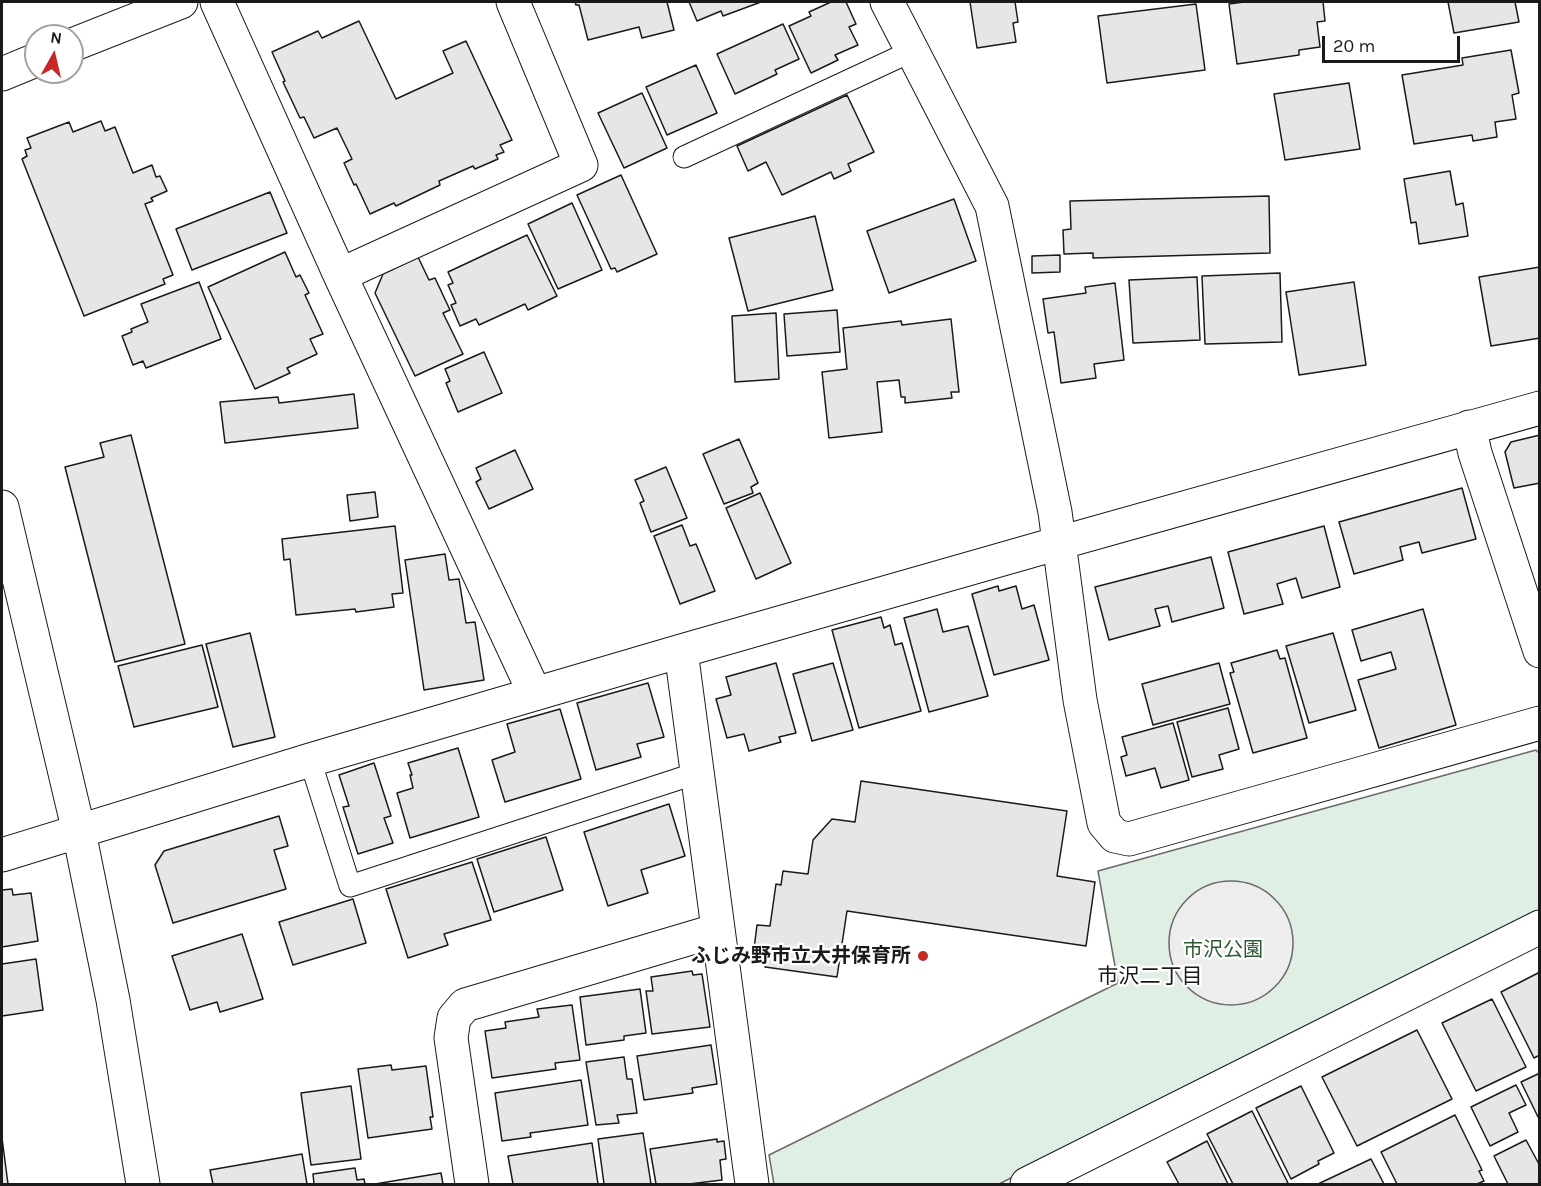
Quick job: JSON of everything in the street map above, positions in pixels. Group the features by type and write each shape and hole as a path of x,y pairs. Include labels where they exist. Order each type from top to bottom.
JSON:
{"street":[{"path":"84,40 181,2"},
{"path":"217,2 340,275 535,694"},
{"path":"340,275 581,165 513,2"},
{"path":"887,2 992,206 1055,512 1080,700 1104,823 1115,836 1129,838 1539,723"},
{"path":"2,74 24,65"},
{"path":"2,855 309,760 681,651 1539,408"},
{"path":"1468,427 1539,651"},
{"path":"2,507 9,569 79,832 113,1000 143,1185"},
{"path":"681,651 752,1185"},
{"path":"1027,1185 1539,927"},
{"path":"472,1185 451,1038 454,1018 465,1005 718,930"}],"lane":[{"path":"684,157 912,51"},
{"path":"309,760 350,886 697,773"}],"green space":[{"name":"市沢公園","path":"1536,750 1539,753 1539,912 999,1184 774,1184 769,1155 1118,983 1098,871"}],"shaded area":[{"path":"1231,881 1255,886 1275,899 1288,919 1293,943 1288,967 1275,987 1255,1000 1231,1005 1207,1000 1187,987 1174,967 1169,943 1174,919 1187,899 1207,886"}],"building":[{"path":"575,2 667,2 674,30 642,38 639,27 588,40 579,5"},
{"path":"689,2 761,2 723,16 721,11 697,21"},
{"path":"831,2 846,2 856,24 849,27 858,45 835,55 838,60 811,73 789,26 811,16 809,12"},
{"path":"970,2 1015,2 1018,22 1013,23 1016,42 977,48"},
{"path":"1323,2 1325,21 1317,22 1320,47 1299,50 1299,55 1237,64 1229,4"},
{"path":"1448,2 1515,2 1519,22 1454,33"},
{"path":"1196,4 1205,70 1107,83 1098,16"},
{"path":"359,21 396,99 453,73 443,51 466,41 512,140 500,145 504,152 496,155 498,159 475,169 473,166 439,181 440,185 396,206 394,203 370,214 344,163 352,159 337,128 314,138 304,117 300,118 272,52 318,31 322,38"},
{"path":"783,24 799,59 775,70 777,74 735,94 717,54"},
{"path":"1511,50 1519,93 1512,95 1516,119 1495,122 1497,137 1473,141 1472,135 1414,144 1402,75 1463,65 1462,58"},
{"path":"696,65 717,113 667,135 646,87"},
{"path":"1349,83 1360,149 1285,160 1274,94"},
{"path":"642,93 667,148 624,168 598,113"},
{"path":"847,95 874,152 848,164 851,171 834,179 831,172 782,195 766,162 748,171 737,146"},
{"path":"101,121 105,131 115,127 133,173 152,165 156,177 160,176 167,191 151,198 153,201 145,204 173,275 163,279 165,284 84,316 22,159 27,156 25,150 31,148 27,138 69,122 73,132"},
{"path":"1450,171 1456,205 1463,203 1468,236 1419,244 1416,222 1411,223 1404,179"},
{"path":"621,175 657,254 617,272 615,268 611,269 577,195"},
{"path":"270,192 287,233 192,270 176,229"},
{"path":"1269,196 1270,253 1093,258 1093,253 1064,254 1063,230 1071,229 1070,201"},
{"path":"954,199 976,261 889,293 867,231"},
{"path":"572,203 602,270 558,289 528,224"},
{"path":"815,216 833,290 748,311 729,238"},
{"path":"527,235 557,296 528,310 525,304 479,325 476,319 460,326 451,305 456,303 448,285 453,283 448,272"},
{"path":"285,252 296,277 300,275 309,293 305,295 323,334 310,339 317,354 287,368 290,373 255,389 208,287"},
{"path":"1060,255 1060,272 1032,273 1032,256"},
{"path":"418,257 429,280 435,278 450,310 443,313 463,354 415,376 375,293 383,274"},
{"path":"1540,267 1540,338 1491,346 1479,277"},
{"path":"1280,273 1282,342 1205,344 1202,276"},
{"path":"1197,277 1200,340 1133,343 1129,280"},
{"path":"199,282 221,339 146,368 143,361 133,365 122,336 132,332 131,329 148,322 141,304"},
{"path":"1354,282 1366,365 1299,375 1286,292"},
{"path":"1115,283 1124,360 1094,364 1096,378 1061,383 1054,332 1048,333 1043,299 1086,293 1085,287"},
{"path":"837,310 840,352 787,356 784,314"},
{"path":"776,313 779,379 735,382 732,316"},
{"path":"951,319 959,392 951,392 952,398 905,403 905,397 901,397 899,380 877,382 882,432 829,438 822,372 847,369 843,328 901,321 902,325"},
{"path":"484,352 502,393 458,412 446,383 450,381 445,369"},
{"path":"354,394 358,428 225,443 220,402 278,397 279,403"},
{"path":"131,435 185,644 115,662 65,467 104,457 100,443"},
{"path":"1540,435 1540,483 1514,488 1505,452 1511,442"},
{"path":"739,439 758,483 751,487 753,493 724,504 703,454"},
{"path":"515,450 533,489 489,509 476,482 481,479 476,468"},
{"path":"666,467 687,518 651,532 640,503 644,501 635,480"},
{"path":"1462,488 1476,539 1422,553 1419,542 1400,547 1403,560 1354,574 1339,522"},
{"path":"375,492 378,517 350,521 347,495"},
{"path":"760,493 791,563 756,579 726,508"},
{"path":"682,525 690,546 696,544 715,591 680,604 654,536"},
{"path":"395,526 403,593 392,594 394,607 356,612 355,609 296,615 290,559 284,560 282,539"},
{"path":"1324,526 1340,587 1302,598 1296,578 1277,584 1283,604 1244,614 1228,552"},
{"path":"445,554 449,580 459,579 466,623 475,622 484,680 424,690 405,560"},
{"path":"1211,557 1224,608 1172,622 1168,606 1155,609 1160,626 1109,640 1095,587"},
{"path":"998,586 999,591 1016,586 1022,609 1034,605 1049,660 994,675 972,594"},
{"path":"937,609 943,632 968,626 988,696 929,712 904,618"},
{"path":"1423,609 1456,725 1379,748 1358,680 1396,669 1391,652 1361,661 1352,630"},
{"path":"881,617 884,628 890,625 895,645 902,643 921,711 859,728 832,630"},
{"path":"250,633 275,737 233,747 206,644"},
{"path":"1333,633 1356,710 1309,723 1286,646"},
{"path":"202,645 218,707 134,727 118,666"},
{"path":"1277,650 1280,659 1285,658 1307,738 1253,753 1230,673 1234,672 1231,663"},
{"path":"776,663 796,733 779,737 781,742 749,751 744,734 727,738 716,699 731,695 726,677"},
{"path":"833,663 853,730 812,741 793,674"},
{"path":"1219,663 1230,704 1153,725 1142,684"},
{"path":"648,683 664,737 637,744 641,757 596,770 577,703"},
{"path":"1228,708 1239,749 1219,755 1223,769 1192,777 1177,722"},
{"path":"560,709 581,779 505,802 492,760 515,752 507,724"},
{"path":"1173,723 1189,780 1161,788 1155,768 1126,776 1121,757 1127,755 1122,737"},
{"path":"458,748 479,817 410,838 397,793 413,788 408,763"},
{"path":"374,763 391,816 384,818 393,843 358,854 343,807 349,806 339,775"},
{"path":"861,781 1067,811 1057,876 1095,882 1086,946 847,911 837,977 765,967 767,958 753,957 757,925 770,926 776,884 781,885 783,871 808,874 813,840 832,819 855,822"},
{"path":"669,804 685,856 641,870 648,893 608,906 584,832"},
{"path":"279,816 288,846 274,850 286,889 173,923 155,865 164,851"},
{"path":"546,837 563,890 494,912 477,859"},
{"path":"472,862 491,920 444,934 448,945 408,958 386,889"},
{"path":"12,889 13,895 31,893 38,941 2,947 2,890"},
{"path":"353,899 366,943 293,965 279,922"},
{"path":"242,934 263,999 220,1012 217,1002 190,1010 172,956"},
{"path":"36,959 43,1010 2,1016 2,964"},
{"path":"692,971 693,975 702,974 710,1027 652,1034 646,991 653,991 651,977"},
{"path":"1540,972 1540,1055 1534,1058 1501,992"},
{"path":"640,989 646,1033 624,1036 624,1040 586,1045 580,997"},
{"path":"1492,999 1526,1067 1476,1091 1442,1023"},
{"path":"572,1005 580,1060 555,1063 556,1069 492,1078 485,1031 506,1028 505,1022 539,1017 537,1009"},
{"path":"1417,1030 1452,1099 1357,1146 1322,1077"},
{"path":"711,1045 717,1084 692,1088 693,1093 644,1100 637,1056"},
{"path":"624,1057 627,1079 632,1079 637,1113 617,1115 619,1123 596,1125 586,1062"},
{"path":"391,1065 392,1070 426,1066 433,1117 430,1117 432,1129 368,1138 358,1069"},
{"path":"1540,1073 1540,1121 1521,1082"},
{"path":"581,1080 588,1125 530,1133 531,1137 502,1141 495,1093"},
{"path":"1516,1085 1526,1105 1509,1113 1518,1132 1490,1146 1471,1107"},
{"path":"351,1086 361,1159 311,1165 301,1093"},
{"path":"1301,1086 1334,1153 1291,1179 1256,1108"},
{"path":"1252,1111 1288,1183 1286,1184 1233,1184 1207,1134"},
{"path":"1455,1115 1482,1170 1479,1171 1484,1181 1477,1184 1397,1184 1381,1152"},
{"path":"643,1133 651,1184 604,1184 598,1139"},
{"path":"2,1138 8,1184 2,1184"},
{"path":"717,1139 717,1142 724,1141 726,1159 720,1160 722,1180 689,1184 656,1184 650,1149"},
{"path":"1526,1140 1540,1166 1540,1184 1508,1184 1494,1156"},
{"path":"1207,1141 1228,1184 1179,1184 1167,1162"},
{"path":"592,1143 598,1184 513,1184 508,1156"},
{"path":"302,1154 307,1184 213,1184 210,1170"},
{"path":"1371,1159 1384,1184 1318,1184"},
{"path":"355,1168 357,1180 364,1179 365,1184 314,1184 313,1174"},
{"path":"441,1173 443,1184 375,1184"}],"place":[{"name":"ふじみ野市立大井保育所","path":"923,956"}],"district":[{"name":"市沢二丁目","path":"1150,977"}]}
